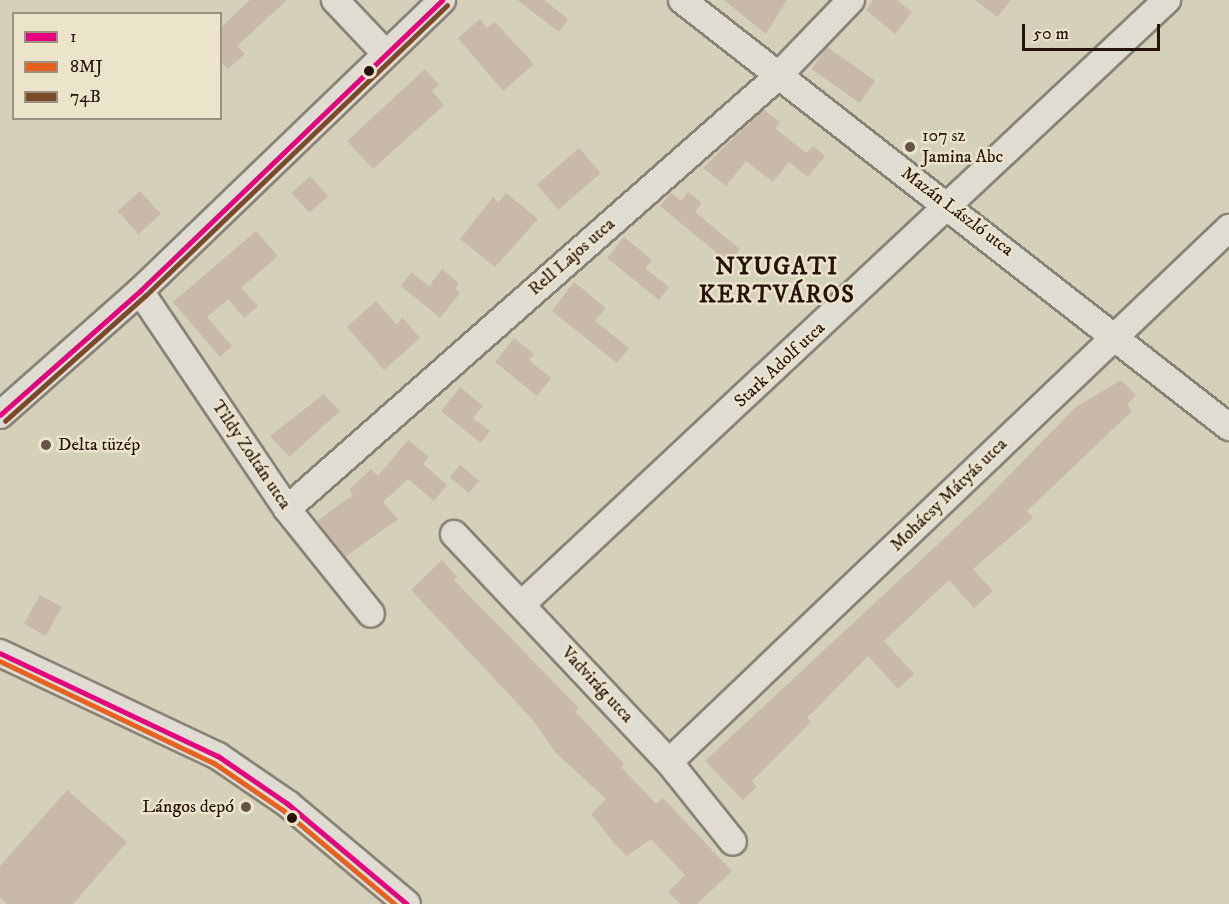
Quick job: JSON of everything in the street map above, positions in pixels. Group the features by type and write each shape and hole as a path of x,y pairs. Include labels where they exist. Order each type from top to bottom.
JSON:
{"street":[{"path":"335,0 386,54"},
{"path":"0,415 140,291 442,0"},
{"name":"Mazán László utca","path":"682,0 776,78 952,206 1229,427"},
{"name":"Rell Lajos utca","path":"287,509 776,78 851,0"},
{"name":"Stark Adolf utca","path":"522,604 952,206 1167,0"},
{"name":"Mohácsy Mátyás utca","path":"669,762 1229,228"},
{"name":"Tildy Zoltán utca","path":"140,291 287,509 371,614"},
{"name":"Vadvirág utca","path":"454,534 669,762 733,842"},
{"path":"0,653 218,756 288,804 407,904"}],"building":[{"path":"250,0 287,0 237,46 245,54 228,69 222,63 222,26"},
{"path":"517,0 544,0 568,19 559,32"},
{"path":"724,0 787,0 766,34"},
{"path":"873,0 897,0 912,12 895,34 866,10"},
{"path":"975,0 1011,0 997,17"},
{"path":"480,19 487,28 495,22 534,64 503,91 458,38"},
{"path":"827,47 875,81 860,103 812,69"},
{"path":"425,69 439,85 432,91 444,105 373,169 347,141"},
{"path":"763,109 780,122 775,128 806,153 813,146 825,156 808,177 789,162 773,182 746,161 726,186 703,168"},
{"path":"579,148 601,173 558,210 537,185"},
{"path":"310,176 328,196 309,213 291,193"},
{"path":"140,191 161,214 138,234 118,211"},
{"path":"688,192 702,203 695,212 740,249 729,263 660,206 671,193 681,201"},
{"path":"506,193 538,219 495,267 460,239 493,197 499,202"},
{"path":"256,231 278,256 241,288 258,306 244,318 228,299 207,317 232,346 220,357 173,302"},
{"path":"624,237 652,260 645,268 669,287 659,300 607,258"},
{"path":"442,269 459,283 455,289 460,293 440,318 401,286 411,272 429,286"},
{"path":"574,282 606,308 595,321 629,348 617,363 552,311"},
{"path":"376,301 396,324 403,318 420,338 384,370 347,327"},
{"path":"514,338 534,354 529,360 551,378 537,396 495,362"},
{"path":"1121,380 1136,395 1127,404 1132,411 1027,511 1033,518 973,569 993,591 974,608 949,580 884,641 914,674 898,689 868,656 807,718 811,722 752,781 757,787 743,800 705,761 981,504 1076,407"},
{"path":"460,387 483,406 473,418 490,431 481,443 441,411"},
{"path":"324,394 340,411 289,457 270,436"},
{"path":"408,440 429,457 423,464 447,485 434,501 408,479 383,502 398,519 345,557 317,521 353,495 349,490 371,469 378,476"},
{"path":"460,465 479,481 469,493 450,477"},
{"path":"442,560 457,577 454,580 579,708 575,711 624,764 621,767 656,804 663,798 732,871 697,904 680,904 668,892 685,875 651,839 627,856 615,844 591,814 606,799 556,753 532,719 411,590"},
{"path":"40,595 62,607 46,636 24,624"},
{"path":"67,790 127,842 73,904 7,904 0,898 0,866"}],"transit line":[{"name":"1","path":"0,415 140,291 442,0"},
{"name":"74B","path":"5,421 145,296 447,5"},
{"name":"1","path":"0,653 218,756 288,804 407,904"},
{"name":"8MJ","path":"0,661 214,763 283,810 395,904"}],"place":[{"name":"107 sz Jamina Abc","path":"910,147"},
{"name":"Delta tüzép","path":"46,445"},
{"name":"Lángos depó","path":"246,807"}],"district":[{"name":"NYUGATI KERTVÁROS","path":"777,282"}]}
